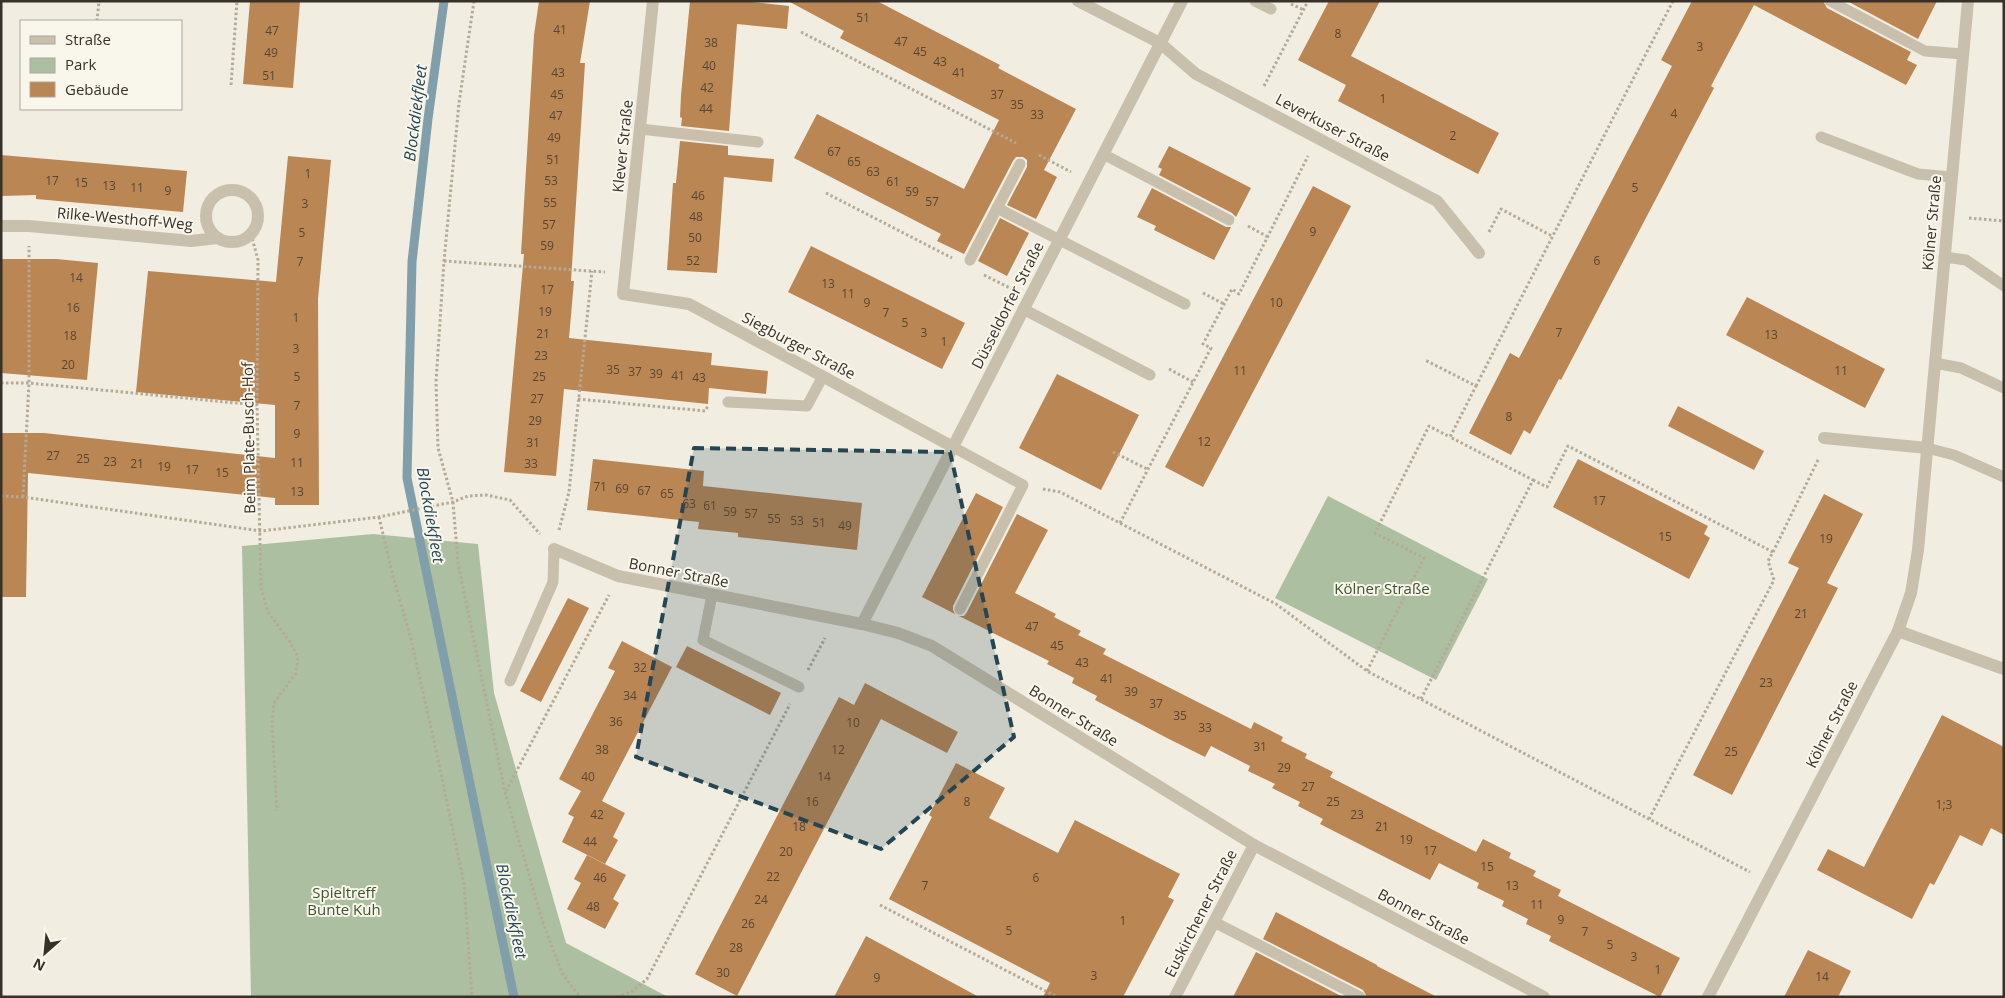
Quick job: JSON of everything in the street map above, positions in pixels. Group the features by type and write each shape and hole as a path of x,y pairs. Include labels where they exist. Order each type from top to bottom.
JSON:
{"street":[{"name":"Klever Straße","path":"623,294 653,1"},
{"name":"Leverkuser Straße","path":"1078,1 1093,5 1160,43 1196,74 1437,201 1479,253"},
{"name":"Düsseldorfer Straße","path":"862,624 1182,1"},
{"name":"Kölner Straße","path":"1708,997 1898,631 1911,593 1918,550 1968,1"},
{"name":"Rilke-Westhoff-Weg","path":"229,190 238,190 246,194 253,200 257,208 256,226 251,234 236,242 227,242 218,238 207,224 206,212 211,201 215,196 229,190"},
{"name":"Rilke-Westhoff-Weg","path":"1,226 29,226 191,241 218,238"},
{"name":"Siegburger Straße","path":"623,294 689,304 952,446"},
{"path":"1824,438 1927,448"},
{"name":"Bonner Straße","path":"554,549 618,576 862,624 898,633 932,646 1254,845 1544,997"},
{"path":"1898,631 2004,668"},
{"name":"Euskirchener Straße","path":"1175,997 1254,845"}],"lane":[{"path":"1255,1 1271,9"},
{"path":"1830,1 1925,50 1963,54"},
{"path":"640,129 758,142"},
{"path":"1821,137 1918,174 1952,177"},
{"path":"1103,154 1229,220"},
{"path":"968,264 1020,164"},
{"path":"997,208 1185,304"},
{"path":"1944,257 1966,260 2004,286"},
{"path":"1026,303 1150,375"},
{"path":"1935,363 1961,368 2004,388"},
{"path":"728,402 807,406 823,376"},
{"path":"952,446 1023,486 960,609"},
{"path":"1927,448 1954,455 2004,477"},
{"path":"510,681 553,582 554,549"},
{"path":"712,595 702,640 799,687"},
{"path":"1214,922 1360,997"}],"path":[{"path":"97,20 99,1"},
{"path":"231,85 236,1"},
{"path":"474,1 460,104 444,261 436,382 438,448 453,502 458,563 505,792 543,923 562,973 580,997"},
{"path":"1286,1 1304,10"},
{"path":"1255,105 1308,1"},
{"path":"1450,437 1673,1"},
{"path":"801,32 1019,145"},
{"path":"1120,523 1211,348 1203,344 1232,289 1239,294 1318,137"},
{"path":"1036,154 1089,181"},
{"path":"826,193 968,264 1026,303"},
{"path":"1501,209 1552,236"},
{"path":"1948,217 2004,221"},
{"path":"23,497 29,383 29,226"},
{"name":"Beim Plate-Busch-Hof","path":"1,496 23,497 261,531 257,405 258,260 251,234"},
{"path":"444,261 625,273"},
{"path":"554,549 569,492 592,271"},
{"path":"1425,360 1476,386"},
{"path":"1,383 29,383 257,405"},
{"path":"578,399 705,411 708,406 728,402"},
{"path":"1367,671 1424,558 1374,533 1429,426 1547,487 1568,446 1773,552"},
{"path":"1649,819 1774,580 1768,561 1822,452 1824,438"},
{"path":"1113,452 1147,469"},
{"path":"1421,699 1533,480"},
{"path":"1023,486 1060,492 1276,604 1367,671 1768,881"},
{"path":"277,811 272,724 274,703 296,673 298,657 290,642 268,612 261,588 261,531 379,517 453,502 468,496 486,495 510,500 554,549"},
{"path":"379,517 393,577 411,640 464,884 472,997"},
{"path":"505,792 618,576"},
{"path":"617,997 633,991 647,979 834,619"},
{"path":"880,905 1057,997"}],"highlighted area":[{"path":"694,448 950,452 1014,737 881,849 636,757"}],"green space":[{"name":"Kölner Straße","path":"1328,496 1488,579 1436,680 1275,598"},
{"name":"Spieltreff Bunte Kuh","path":"373,534 478,544 494,693 566,943 668,997 251,997 242,546"}],"building":[{"path":"250,1 300,1 293,88 243,84"},
{"path":"539,1 590,1 580,63 585,63 571,281 574,281 569,338 712,353 711,365 768,371 766,394 709,388 708,404 564,389 556,476 504,472 524,254 521,254 534,35"},
{"path":"690,1 743,1 789,6 787,29 737,24 729,131 681,126 681,95"},
{"path":"788,1 877,1 1000,65 998,68 1076,109 1044,170 1057,177 1036,219 1007,205 1027,167 1027,160 1023,157 1016,157 1013,161 964,254 937,241 941,234 794,158 817,114 964,189 999,120 840,38 844,31"},
{"path":"1329,1 1380,1 1351,56 1499,133 1478,174 1338,101 1346,85 1298,60"},
{"path":"1692,1 1823,1 1827,8 1911,52 1907,60 1917,65 1906,85 1754,5 1711,86 1714,88 1561,380 1559,379 1530,434 1524,430 1511,455 1469,433 1510,353 1519,358 1672,66 1661,60"},
{"path":"1847,1 1937,1 1918,39"},
{"path":"680,141 728,146 728,155 774,159 772,182 724,177 717,273 667,270 673,183 676,183"},
{"path":"1169,146 1251,188 1236,217 1232,213 1159,175 1162,169 1158,167"},
{"path":"1,155 187,171 183,212 36,199 36,195 1,196"},
{"path":"288,156 331,160 318,299 319,505 275,505 275,498 28,473 26,597 1,597 1,433 44,433 275,458 275,405 136,392 148,271 276,282"},
{"path":"1313,186 1351,206 1203,487 1165,467"},
{"path":"1152,188 1226,227 1231,227 1214,260 1154,230 1156,226 1137,217"},
{"path":"1000,218 1029,233 1007,276 978,261"},
{"path":"811,246 965,323 942,369 788,292"},
{"path":"1,259 56,259 98,263 87,380 1,373"},
{"path":"1747,297 1885,369 1865,408 1726,335"},
{"path":"1057,374 1139,415 1101,490 1019,448"},
{"path":"1678,406 1764,451 1754,470 1668,426"},
{"path":"593,459 704,471 703,486 862,503 857,550 738,537 738,533 698,529 699,522 587,510"},
{"path":"1578,459 1708,526 1704,534 1710,538 1689,579 1553,507"},
{"path":"976,493 1003,507 953,606 955,614 922,597"},
{"path":"1824,494 1863,514 1827,583 1838,588 1732,795 1693,775 1799,568 1788,563"},
{"path":"1017,514 1048,530 1015,593 1056,614 1054,617 1081,631 1078,635 1106,649 1103,654 1251,729 1254,722 1283,737 1281,741 1307,754 1305,758 1333,772 1330,777 1476,852 1483,839 1511,853 1509,858 1536,871 1533,876 1561,890 1558,896 1680,958 1660,997 1549,941 1551,936 1526,924 1528,919 1502,906 1504,901 1477,888 1479,883 1439,863 1430,880 1320,824 1323,819 1298,806 1300,802 1272,788 1275,784 1248,771 1250,766 1211,746 1205,757 1167,738 1095,700 1097,696 1072,683 1074,678 1047,664 1049,661 959,616 964,616 967,612"},
{"path":"568,598 589,608 541,702 520,691"},
{"path":"622,641 672,667 602,801 625,813 613,837 618,840 605,864 562,842 574,817 568,814 581,791 559,779 615,671 608,668"},
{"path":"687,646 781,693 770,715 676,667"},
{"path":"865,683 958,732 947,753 881,719 737,996 695,974 839,697 854,705"},
{"path":"1942,715 2004,747 2004,835 1991,828 1982,846 1960,835 1934,885 1930,883 1912,919 1817,870 1828,849 1864,867"},
{"path":"956,763 1005,788 989,818 1058,853 1075,820 1180,874 1168,897 1174,900 1123,997 1043,997 1050,983 889,899 932,817 929,815"},
{"path":"587,855 626,875 613,899 619,903 605,929 567,909 581,883 574,879"},
{"path":"1276,912 1437,997 1367,997 1363,990 1263,939"},
{"path":"866,936 979,997 834,997"},
{"path":"1808,950 1851,971 1838,997 1784,997"},
{"path":"1256,952 1343,997 1233,997"}],"waterway":[{"name":"Blockdiekfleet","path":"444,1 428,119 412,262 407,478 514,997"}]}
